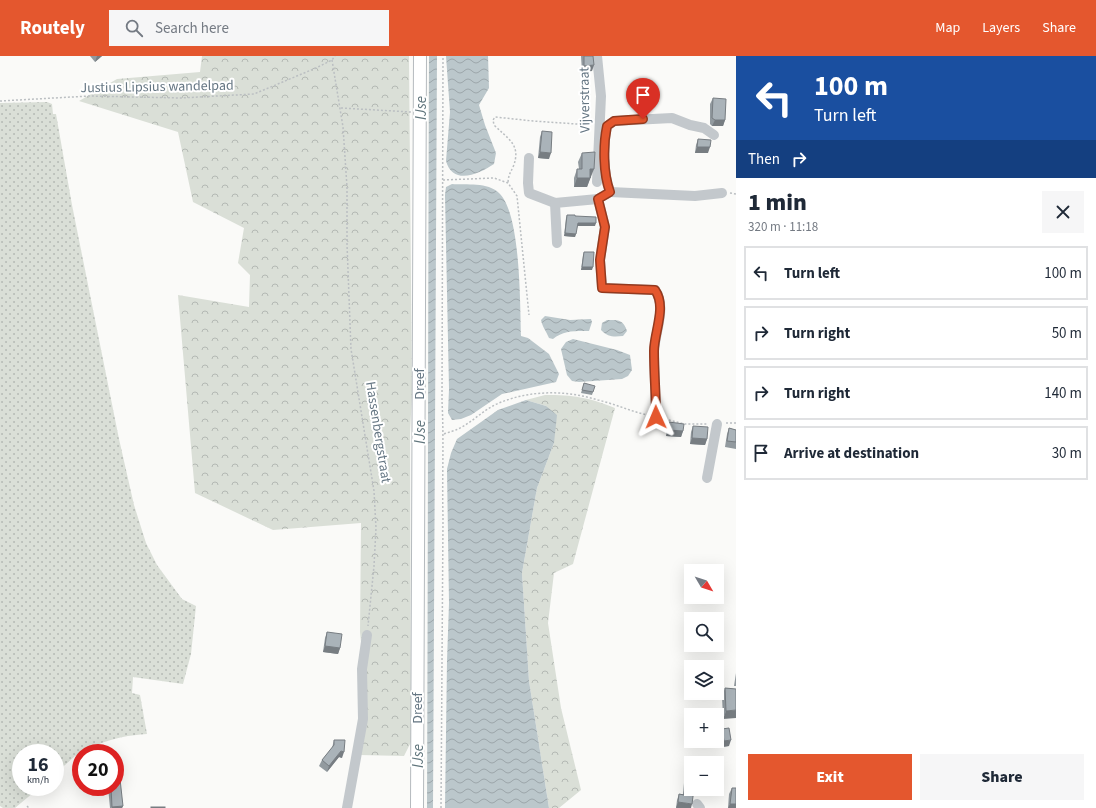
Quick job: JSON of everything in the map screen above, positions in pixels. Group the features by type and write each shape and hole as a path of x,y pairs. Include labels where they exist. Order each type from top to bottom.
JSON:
{"main road":[{"name":"Dreef","path":"417,808 420,56"}],"street":[{"name":"Vijverstraat","path":"596,56 600,96 597,182"},
{"path":"610,192 606,181 605,138 607,126 614,121 672,118 690,125 704,128 714,135"},
{"path":"529,158 529,193 555,203 598,199 610,192 695,196 722,193"},
{"path":"598,199 605,227 600,260 602,288 655,290 658,294 660,311 654,350 656,417"},
{"path":"555,203 557,243"},
{"path":"707,478 717,424"},
{"path":"347,808 363,718 362,669 367,635"}],"path":[{"path":"332,60 335,56"},
{"path":"441,808 442,476 444,434 442,401 443,56"},
{"name":"Justius Lipsius wandelpad","path":"0,101 90,96 181,98 254,94 332,60"},
{"name":"Hassenbergstraat","path":"332,60 341,108 347,187 347,258 351,349 374,491 376,528 367,635"},
{"path":"341,108 420,112"},
{"path":"508,183 509,173 513,168 517,152 515,145 494,125 495,117 582,125 599,125"},
{"path":"443,180 494,178 508,183 517,196 529,315"},
{"path":"444,434 460,429 488,408 500,402 539,393 568,393 597,399 633,412 684,424 736,423"}],"green space":[{"path":"202,56 409,56 412,395 410,433 411,742 404,756 359,755 363,662 360,632 361,523 273,530 195,493 178,295 249,307 250,275 238,263 244,228 193,202 178,132 79,101 117,79 200,72"},
{"path":"47,102 52,104 53,114 56,114 72,205 119,439 134,505 146,543 157,565 182,599 196,606 191,654 183,684 133,677 132,693 140,695 147,734 122,737 99,744 72,744 72,759 64,766 64,744 12,744 12,796 29,796 15,808 3,808 0,806 0,103"},
{"path":"545,395 580,397 615,408 573,564 554,573 548,623 561,708 581,790 559,808 549,808 529,681 522,573 537,488 554,443 546,406 526,400"}],"water":[{"path":"429,56 437,56 433,808 427,808"},
{"path":"446,56 488,56 489,88 479,105 496,153 494,164 467,176 460,176 454,173 449,169 446,161 450,112"},
{"path":"452,184 489,187 499,193 506,204 512,219 518,260 521,336 528,338 549,354 559,374 556,382 502,394 471,415 461,419 452,420 448,413 449,389 445,195 446,187"},
{"path":"545,316 570,320 591,319 592,322 589,331 575,331 561,334 553,339 549,338 542,324 541,320"},
{"path":"607,320 622,322 627,331 623,336 606,334 601,330 602,323"},
{"path":"573,339 617,350 630,355 632,370 628,376 622,379 579,382 572,381 567,375 561,349 566,342"},
{"path":"526,400 546,406 557,415 554,443 537,488 522,573 529,681 549,808 445,808 449,603 447,469 451,453 457,439 498,410"}],"building":[{"path":"584,56 593,56 594,65 584,66"},
{"path":"713,98 726,99 725,120 715,120 712,118"},
{"path":"542,131 552,132 551,153 540,152"},
{"path":"698,139 711,140 710,147 697,147"},
{"path":"595,152 594,169 590,169 590,178 577,178 577,169 582,169 582,153"},
{"path":"567,215 596,217 596,223 578,223 576,234 565,233"},
{"path":"584,252 594,252 593,267 582,267"},
{"path":"584,383 595,386 593,392 582,390"},
{"path":"669,422 684,424 683,431 669,430"},
{"path":"693,426 708,427 707,439 692,438"},
{"path":"729,428 736,430 736,442 727,441"},
{"path":"327,632 342,634 340,648 325,646"},
{"path":"725,688 736,689 736,710 726,711"},
{"path":"729,728 731,740 724,741 724,729"},
{"path":"334,740 345,740 344,752 341,751 329,766 322,760 334,745"},
{"path":"732,788 736,788 736,804 730,804"},
{"path":"679,794 684,796 693,796 692,804 678,802"},
{"path":"111,796 122,796 123,806 112,807"},
{"path":"165,807 165,808 151,808"}],"route":[{"path":"643,119 614,121 607,126 605,138 606,181 610,192 598,199 605,227 600,260 602,288 655,290 658,294 660,311 654,350 656,417"}],"water label":[{"name":"IJse","path":"421,108"},
{"name":"IJse","path":"420,432"},
{"name":"IJse","path":"418,756"}]}
